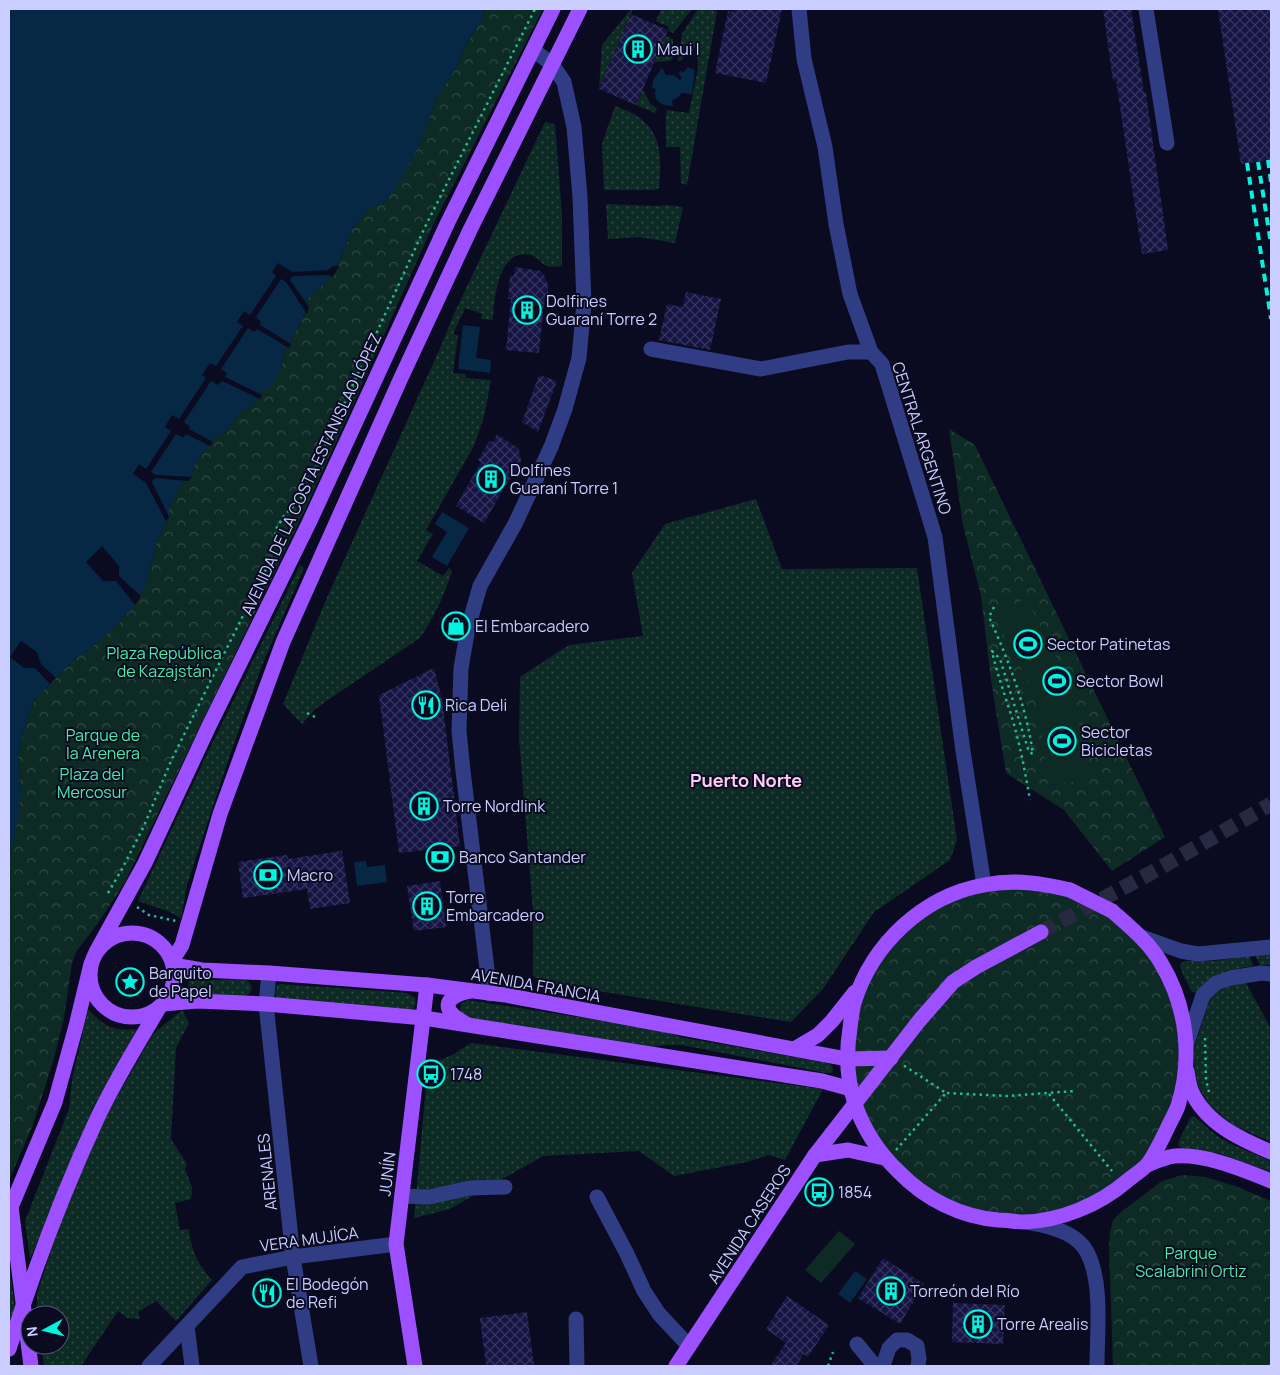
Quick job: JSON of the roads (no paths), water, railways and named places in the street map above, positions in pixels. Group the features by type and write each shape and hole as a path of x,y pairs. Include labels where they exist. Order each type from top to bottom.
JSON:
{"main road":[{"name":"AVENIDA DE LA COSTA ESTANISLAO LÓPEZ","path":"10,1211 55,1102 94,958 145,863 209,726 309,523 448,222 553,9"},
{"path":"173,963 182,945 220,814 283,642 400,380 470,230 580,9"},
{"path":"1013,882 1042,883 1070,890 1112,911 1142,938 1160,961 1174,988 1183,1016 1186,1067 1177,1107 1160,1144 1147,1165 1123,1185 1090,1206 1055,1218 1024,1222 981,1218 945,1206 912,1185 886,1159 869,1135 855,1104 851,1089 847,1044 854,1005 862,983 878,954 899,930 924,909 952,894 984,885 1013,882"},
{"name":"AVENIDA CASEROS","path":"676,1366 815,1155 919,1021 953,982 976,967 1042,932"},
{"path":"9,1349 23,1304 52,1226 96,1120 135,1047 161,1006 171,993 174,979 173,963 164,947 152,937 137,933 122,934 107,940 94,958 90,980 94,994 103,1006 116,1014 131,1018 141,1016 161,1006 197,1001 266,1004 424,1018 822,1081 851,1089"},
{"name":"AVENIDA FRANCIA","path":"173,963 202,970 269,972 427,985 490,994 796,1048 847,1059 891,1058"},
{"path":"796,1048 818,1035 832,1021 862,983"},
{"name":"JUNÍN","path":"415,1366 396,1244 427,985"},
{"path":"468,1025 452,1014 449,1005 451,999 457,994 471,991"},
{"path":"1186,1067 1191,1089 1203,1110 1228,1131 1271,1152"},
{"path":"815,1155 848,1150 886,1159"},
{"path":"1147,1165 1170,1157 1183,1156 1212,1160 1246,1170 1271,1181"},
{"path":"10,1211 31,1366"}],"street":[{"name":"CENTRAL ARGENTINO","path":"799,9 804,60 825,147 836,224 848,285 871,352 882,364 935,537 963,752 984,885"},
{"path":"1146,9 1167,143"},
{"path":"490,994 459,731 461,668 468,628 480,586 515,524 551,447 565,409 579,358 584,303 580,197 574,127 564,82 552,64 533,50"},
{"path":"651,348 760,369 848,352 871,352"},
{"path":"1142,938 1181,951 1198,954 1271,947"},
{"name":"ARENALES","path":"269,972 266,1004 293,1257 311,1366"},
{"path":"1186,1046 1203,995 1216,983 1231,978 1261,973 1271,974"},
{"path":"402,1196 429,1197 470,1188 505,1187"},
{"path":"598,1197 628,1254 644,1291 658,1314 689,1346"},
{"path":"1024,1222 1060,1229 1087,1251 1097,1286 1098,1366"},
{"name":"VERA MUJÍCA","path":"149,1366 242,1267 293,1257 396,1244"},
{"path":"576,1319 577,1366"},
{"path":"186,1326 192,1366"},
{"path":"883,1366 889,1348 897,1340 908,1340 917,1346 918,1366"},
{"path":"857,1344 875,1366"}],"water":[{"path":"9,9 485,9 482,20 468,41 455,70 436,98 420,144 404,175 386,201 368,210 352,229 342,255 329,279 307,299 305,314 284,352 281,370 270,388 262,391 251,408 241,411 226,432 215,437 195,463 193,473 183,482 169,507 169,517 157,540 147,583 135,605 120,622 71,662 35,699 23,732 18,756 21,793 19,814 9,854"},
{"path":"688,67 695,70 692,94 682,93 672,100 673,106 659,102 655,97 656,89 652,88 653,80 662,68 666,75 674,75 680,80 682,78 679,74 680,71 684,72"},
{"path":"463,325 480,327 476,358 491,360 490,373 458,369"},
{"path":"442,512 469,528 447,566 432,557 447,532 435,524"},
{"path":"366,861 367,867 385,865 387,882 357,886 354,862"},
{"path":"855,1271 867,1279 850,1303 838,1294"}],"tunnel":[{"path":"1041,932 1160,868 1271,804"}],"railway":[{"path":"1268,160 1271,182"},
{"path":"1258,162 1271,244"},
{"path":"1247,163 1271,319"}],"place":[{"name":"Maui I","path":"638,49"},
{"name":"Dolfines Guaraní Torre 2","path":"527,310"},
{"name":"Dolfines Guaraní Torre 1","path":"491,479"},
{"name":"El Embarcadero","path":"456,626"},
{"name":"Sector Patinetas","path":"1028,644"},
{"name":"Sector Bowl","path":"1057,681"},
{"name":"Rica Deli","path":"426,705"},
{"name":"Sector Bicicletas","path":"1062,741"},
{"name":"Torre Nordlink","path":"424,806"},
{"name":"Banco Santander","path":"440,857"},
{"name":"Macro","path":"268,875"},
{"name":"Torre Embarcadero","path":"427,906"},
{"name":"Barquito de Papel","path":"130,982"},
{"name":"1748","path":"431,1074"},
{"name":"1854","path":"819,1192"},
{"name":"Torreón del Río","path":"891,1291"},
{"name":"El Bodegón de Refi","path":"267,1293"},
{"name":"Torre Arealis","path":"978,1324"}],"district":[{"name":"Puerto Norte","path":"746,780"}],"park label":[{"name":"Plaza República de Kazajstán","path":"164,662"},
{"name":"Parque de la Arenera","path":"103,744"},
{"name":"Plaza del Mercosur","path":"92,783"},
{"name":"Parque Scalabrini Ortiz","path":"1191,1262"}]}
